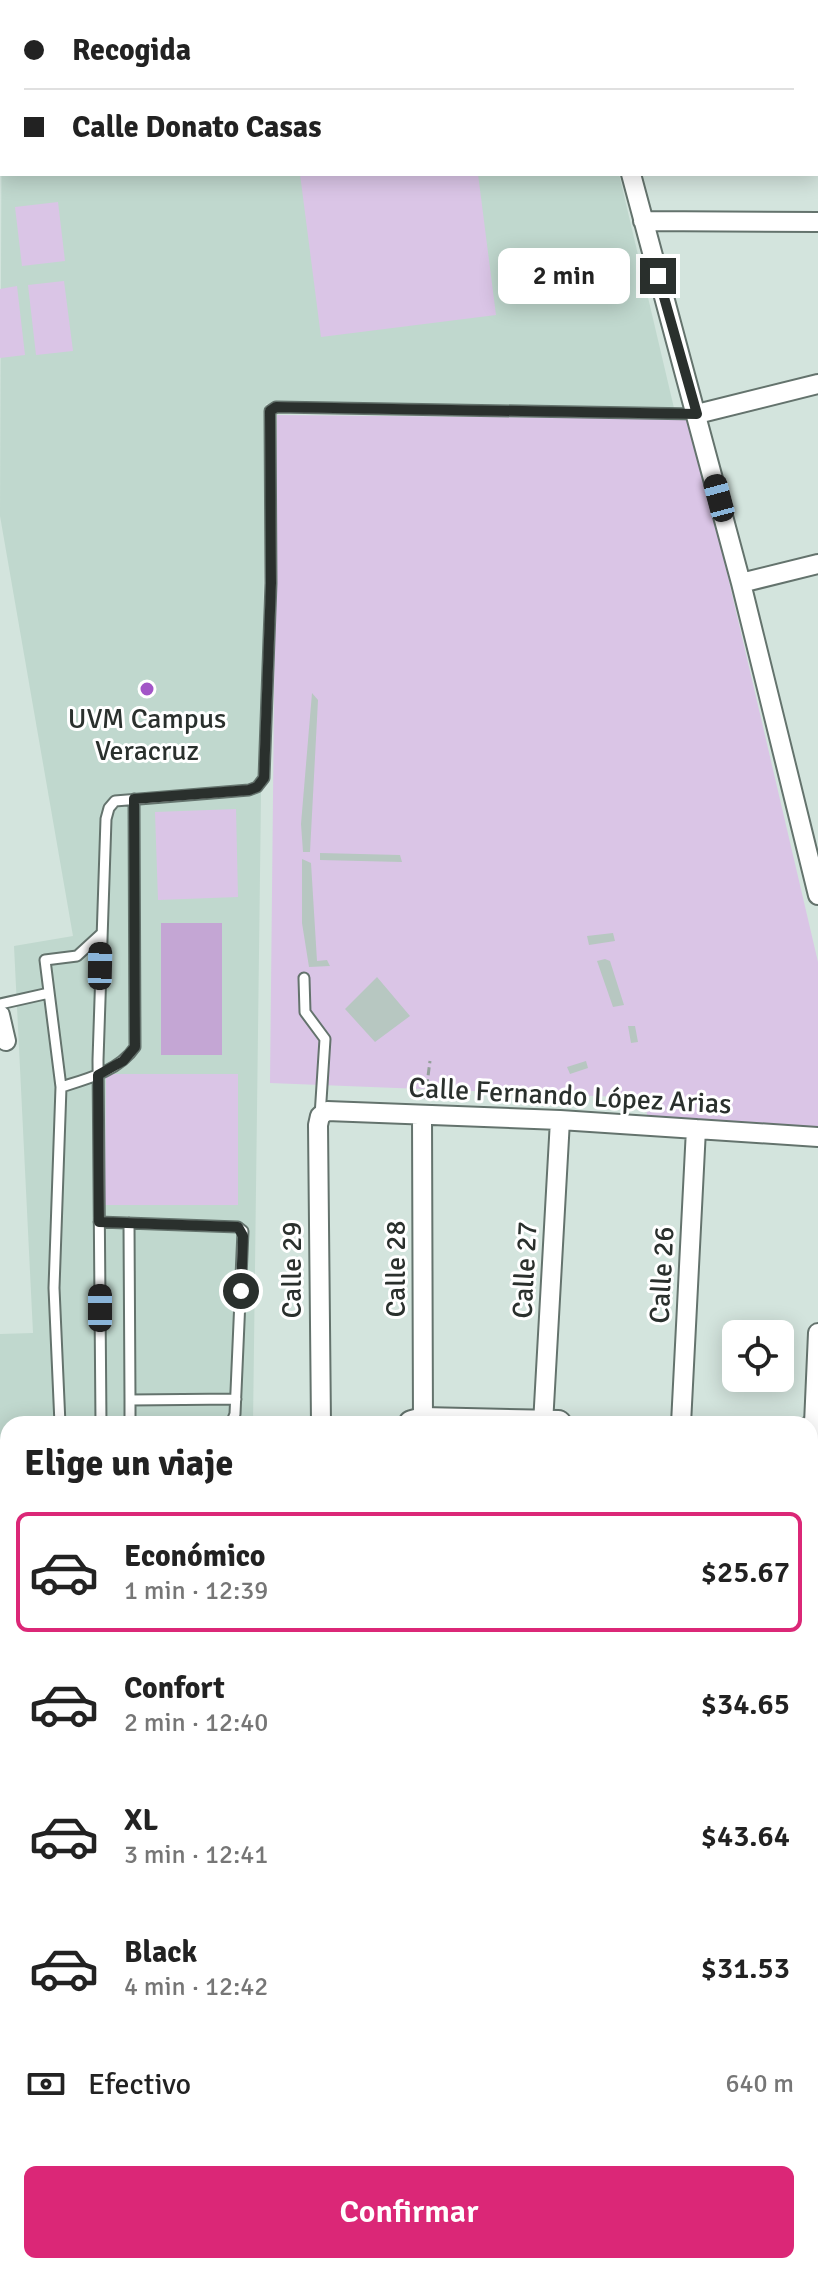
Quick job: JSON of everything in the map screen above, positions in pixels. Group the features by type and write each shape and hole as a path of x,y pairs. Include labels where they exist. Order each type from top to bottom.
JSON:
{"street":[{"path":"632,176 741,583 818,895"},
{"path":"643,221 818,222"},
{"path":"697,414 818,384"},
{"path":"741,583 818,564"},
{"path":"0,1015 6,1041"},
{"name":"Calle Fernando López Arias","path":"320,1116 327,1111 560,1120 818,1137"},
{"name":"Calle 28","path":"420,1416 422,1115"},
{"name":"Calle 29","path":"320,1116 321,1416"},
{"name":"Calle 27","path":"543,1416 560,1120"},
{"name":"Calle 26","path":"681,1416 696,1129"},
{"path":"815,1416 818,1333"}],"lane":[{"path":"101,1416 98,1075 106,819 115,801 249,790 257,787 264,778 271,583 269,416 272,408 697,414"},
{"path":"61,1087 98,1075 123,1061 135,1047 134,799"},
{"path":"60,1416 54,1288 61,1087 45,960 77,956 101,934"},
{"path":"304,978 305,1012 325,1039 320,1116"},
{"path":"0,1004 49,993"},
{"path":"99,1222 238,1227 243,1231 234,1416"},
{"path":"129,1223 130,1416"},
{"path":"130,1400 236,1399"}],"path":[{"path":"422,1115 430,1061"}],"shaded area":[{"name":"UVM Campus Veracruz","path":"1,176 619,176 674,408 266,404 253,1416 0,1416 0,1334 33,1333 14,946 73,936 0,516"},
{"path":"300,176 478,176 496,315 321,337"},
{"path":"58,202 65,261 22,266 15,207"},
{"path":"64,281 73,351 36,355 28,285"},
{"path":"17,286 25,355 0,358 0,289"},
{"path":"277,415 691,419 818,962 818,1127 647,1116 646,1098 270,1083"},
{"path":"236,809 238,897 158,900 155,812"},
{"path":"161,923 222,923 222,1055 161,1055"},
{"path":"106,1074 238,1074 238,1205 105,1205"}],"building":[{"path":"312,693 318,700 310,852 303,852 301,824"},
{"path":"320,853 400,855 402,862 320,860"},
{"path":"302,859 311,863 317,961 327,960 330,966 309,967 302,923"},
{"path":"613,933 615,941 589,945 587,936"},
{"path":"597,961 610,961 624,1005 613,1007"},
{"path":"377,977 410,1016 375,1042 345,1009"},
{"path":"628,1026 635,1026 638,1042 631,1043"},
{"path":"586,1061 588,1068 570,1074 567,1067"}],"place":[{"name":"UVM Campus Veracruz","path":"147,689"}],"route":[{"path":"241,1291 243,1231 238,1227 99,1222 98,1075 123,1061 135,1047 134,799 249,790 257,787 264,778 271,583 270,411 276,407 697,414 658,276"}]}
